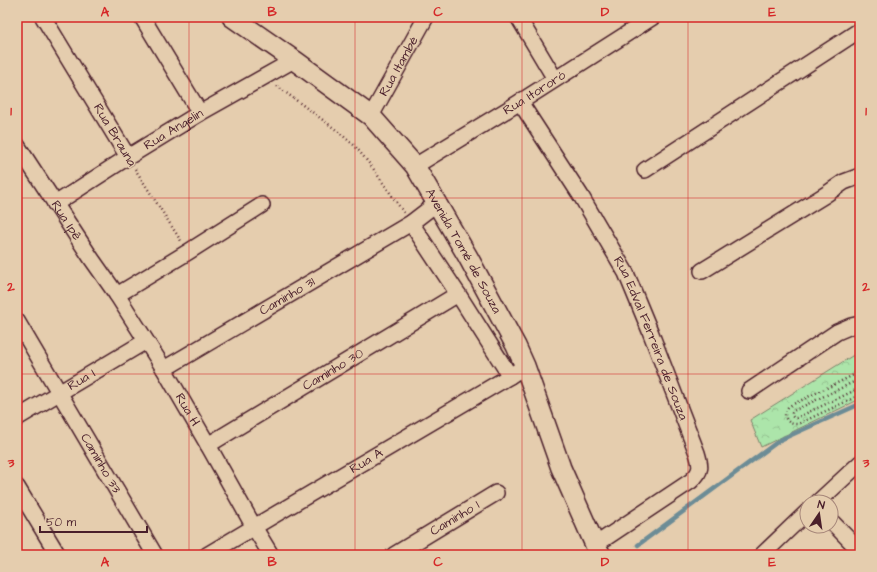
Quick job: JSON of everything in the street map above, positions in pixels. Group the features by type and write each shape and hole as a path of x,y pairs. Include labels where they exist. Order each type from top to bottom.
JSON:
{"street":[{"name":"Rua Brauna","path":"43,17 128,157"},
{"path":"142,17 200,113"},
{"name":"Avenida Tomé de Souza","path":"232,17 371,116 415,166 516,346 517,371 597,552"},
{"name":"Rua Itambé","path":"371,116 426,17"},
{"path":"518,17 555,79"},
{"name":"Rua Itororó","path":"415,166 520,102 653,17"},
{"path":"645,170 860,30"},
{"name":"Rua Angelin","path":"55,204 200,113 294,60"},
{"name":"Rua Edval Ferreira de Souza","path":"520,102 581,196 626,273 653,338 700,463 699,472 692,481 597,552"},
{"name":"Rua Ipê","path":"17,145 117,295"},
{"path":"702,271 844,182 860,176"},
{"name":"Caminho 31","path":"164,369 411,223 437,203"},
{"path":"117,295 262,205"},
{"path":"411,223 458,294 517,371"},
{"name":"Caminho 30","path":"208,445 458,294"},
{"name":"Rua H","path":"117,295 164,369 271,555"},
{"name":"Caminho 33","path":"17,320 155,555"},
{"path":"749,391 837,332 860,324"},
{"name":"Rua I","path":"17,418 146,341"},
{"name":"Rua A","path":"207,555 517,371"},
{"path":"827,494 860,463"},
{"path":"17,487 58,555"},
{"name":"Caminho 1","path":"394,555 496,493"},
{"path":"762,555 799,520"},
{"path":"839,529 860,551"}],"path":[{"path":"263,77 355,146 372,167 411,223"},
{"name":"Rua Brauna","path":"128,157 188,252"},
{"path":"860,372 789,406 785,412 786,418 791,424 798,424 860,395"},
{"path":"860,379 793,411 792,416 796,418 860,388"}],"green space":[{"path":"860,351 860,399 761,447 750,420"}],"waterway":[{"path":"638,545 780,440 860,404"}]}
